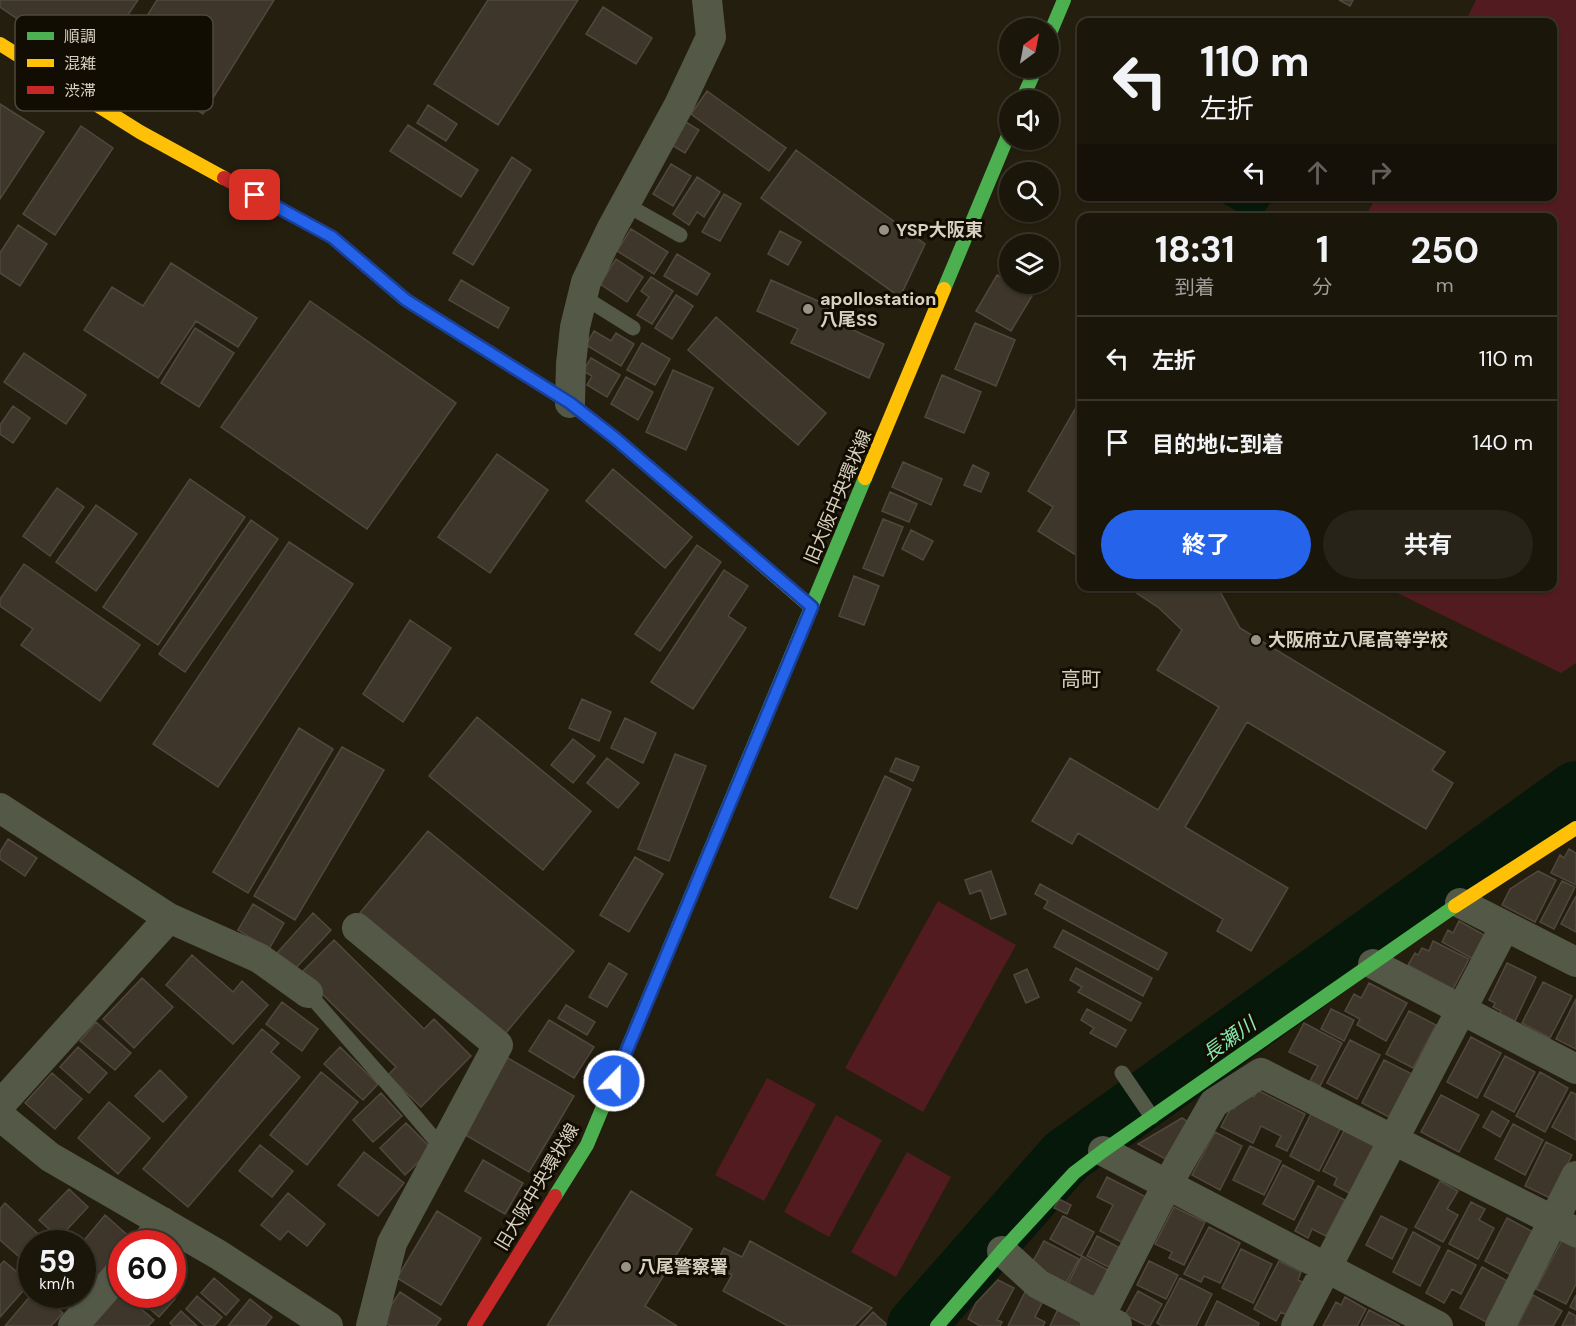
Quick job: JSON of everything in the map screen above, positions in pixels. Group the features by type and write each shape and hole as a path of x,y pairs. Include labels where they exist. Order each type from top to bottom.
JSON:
{"street":[{"path":"570,403 574,336 586,282 679,105 711,37 707,0"},
{"path":"1056,18 1064,0"},
{"path":"0,44 15,53"},
{"path":"107,111 141,132 332,237 406,300 570,403 615,438 812,607"},
{"name":"旧大阪中央環状線","path":"474,1326 587,1145 1002,150"},
{"path":"0,808 169,918 259,958 308,993"},
{"path":"937,1326 1074,1173 1151,1115 1460,903 1576,828"},
{"path":"1460,903 1576,962"},
{"path":"0,1105 169,918"},
{"path":"1296,1326 1505,926"},
{"path":"357,928 498,1045 392,1243 371,1326"},
{"path":"1373,964 1576,1069"},
{"path":"1002,1251 1038,1284 1104,1323 1167,1185 1214,1103 1261,1073 1565,1226"},
{"path":"0,1116 50,1157 150,1230"},
{"path":"1103,1151 1438,1326"},
{"path":"1500,1326 1565,1226 1576,1176"},
{"path":"186,1244 219,1255 328,1326"},
{"path":"73,1326 108,1286"}],"lane":[{"path":"625,204 680,235"},
{"path":"582,296 633,328"},
{"path":"308,993 442,1148"},
{"path":"1122,1073 1151,1115"}],"shaded area":[{"path":"1476,0 1576,0 1576,663 1561,673 1393,591 1557,591 1557,213 1367,213 1374,201 1557,201 1557,18 1467,18"},
{"path":"1220,201 1271,201 1264,213 1240,213"},
{"path":"938,901 1016,945 923,1112 845,1068"},
{"path":"767,1078 816,1104 764,1201 715,1175"},
{"path":"836,1115 882,1140 829,1237 784,1212"},
{"path":"907,1152 951,1177 896,1277 851,1252"}],"building":[{"path":"0,0 138,0 128,15 15,15 15,17 0,7"},
{"path":"157,0 274,0 213,98 213,15 148,15"},
{"path":"488,0 578,0 498,125 434,84"},
{"path":"1339,0 1353,0 1350,6"},
{"path":"603,7 652,38 636,64 586,34"},
{"path":"707,91 786,148 769,171 691,114"},
{"path":"0,104 44,132 0,199"},
{"path":"428,105 457,124 446,141 417,123"},
{"path":"684,121 699,130 685,153 670,144"},
{"path":"408,125 478,170 461,197 390,151"},
{"path":"81,126 113,148 55,235 23,214"},
{"path":"796,150 925,244 900,297 761,198"},
{"path":"512,157 531,170 473,265 453,253"},
{"path":"671,164 691,176 673,206 653,194"},
{"path":"697,177 720,192 704,217 697,212 689,225 673,214"},
{"path":"724,194 741,204 720,241 702,232"},
{"path":"18,225 47,244 20,286 0,273 0,253"},
{"path":"631,229 668,252 654,274 617,251"},
{"path":"780,231 801,242 788,265 768,254"},
{"path":"677,254 710,274 697,295 664,276"},
{"path":"616,259 643,277 627,302 600,284"},
{"path":"171,263 257,318 238,347 196,321 158,378 84,330 112,287 143,306"},
{"path":"997,275 999,276 999,294 1032,296 1011,331 976,311"},
{"path":"651,277 673,291 652,324 637,315 649,297 641,291"},
{"path":"461,280 509,308 498,328 449,300"},
{"path":"771,280 829,306 825,317 884,344 869,378 791,343 798,329 757,311"},
{"path":"676,295 693,306 672,339 655,328"},
{"path":"310,301 456,403 367,529 221,427"},
{"path":"716,317 826,413 798,445 688,350"},
{"path":"975,323 1015,340 996,386 955,369"},
{"path":"195,328 234,353 199,407 161,383"},
{"path":"594,331 611,341 616,333 634,344 621,366 586,345"},
{"path":"642,343 670,359 655,385 627,370"},
{"path":"24,353 86,395 66,424 4,382"},
{"path":"591,358 620,375 607,397 587,385 592,376 583,371"},
{"path":"673,370 713,388 686,450 646,432"},
{"path":"942,375 981,392 964,433 925,417"},
{"path":"626,377 653,392 638,420 611,404"},
{"path":"13,406 30,418 13,443 0,434 0,425"},
{"path":"1077,406 1077,556 1038,531 1053,507 1028,491"},
{"path":"497,454 548,490 490,573 438,537"},
{"path":"903,462 942,479 931,505 892,487"},
{"path":"973,465 989,473 981,492 964,485"},
{"path":"613,469 692,537 665,568 586,501"},
{"path":"190,479 245,517 158,645 103,607"},
{"path":"57,488 84,507 50,556 23,536"},
{"path":"890,492 917,504 909,522 882,511"},
{"path":"96,505 137,534 96,591 56,562"},
{"path":"883,519 903,527 883,576 863,568"},
{"path":"251,520 278,539 185,672 159,654"},
{"path":"911,530 933,541 923,560 902,549"},
{"path":"289,542 353,584 218,787 153,744"},
{"path":"697,545 721,562 660,651 635,634"},
{"path":"24,564 140,645 100,701 21,645 33,629 0,606 0,599"},
{"path":"724,570 748,586 728,616 746,628 693,709 651,682"},
{"path":"854,576 879,586 864,625 839,616"},
{"path":"1134,591 1220,591 1240,628 1445,752 1432,770 1453,783 1426,829 1247,722 1185,827 1288,888 1251,951 1217,931 1223,919 1078,833 1072,844 1032,821 1070,758 1158,810 1219,707 1157,670 1182,630 1159,608"},
{"path":"410,620 451,648 403,722 363,694"},
{"path":"582,699 611,712 599,741 569,728"},
{"path":"477,717 591,811 543,870 429,776"},
{"path":"625,718 656,733 643,763 611,748"},
{"path":"299,728 333,749 248,893 213,872"},
{"path":"573,739 595,756 573,783 551,765"},
{"path":"342,747 384,770 295,920 254,896"},
{"path":"675,754 706,766 669,861 638,849"},
{"path":"607,758 639,783 618,808 587,783"},
{"path":"896,758 919,767 913,781 890,771"},
{"path":"885,776 911,789 857,909 830,897"},
{"path":"428,831 574,951 505,1034 360,913"},
{"path":"8,839 37,858 25,876 0,859 0,852"},
{"path":"1569,849 1576,853 1576,885 1551,873 1560,855 1564,858"},
{"path":"635,857 663,874 629,932 600,915"},
{"path":"991,871 1006,914 991,919 981,890 970,894 965,880"},
{"path":"1538,871 1556,880 1535,922 1502,905 1510,889"},
{"path":"1562,881 1575,887 1554,929 1540,922"},
{"path":"1040,884 1167,953 1158,970 1044,908 1048,901 1035,894"},
{"path":"1576,896 1576,932 1561,924"},
{"path":"253,904 284,923 269,949 238,930"},
{"path":"313,913 331,930 295,969 277,953"},
{"path":"1459,921 1486,936 1473,959 1442,942 1448,930 1453,933"},
{"path":"1063,930 1152,978 1143,996 1054,947"},
{"path":"334,940 424,1029 434,1019 471,1056 421,1107 388,1075 396,1067 301,973"},
{"path":"1433,941 1469,959 1453,989 1408,965 1415,953 1418,955 1422,948 1429,951"},
{"path":"192,955 233,992 242,981 268,1005 233,1044 166,985"},
{"path":"609,963 627,974 607,1007 589,997"},
{"path":"1507,963 1536,977 1514,1023 1499,1015 1501,1011 1493,1007 1495,1003 1489,1000"},
{"path":"1076,968 1141,1003 1131,1021 1078,992 1082,987 1070,980"},
{"path":"1027,969 1039,997 1026,1003 1014,975"},
{"path":"142,978 173,1007 134,1048 103,1019"},
{"path":"1543,982 1572,996 1550,1038 1522,1023"},
{"path":"1369,983 1407,1003 1386,1041 1357,1025 1360,1019 1345,1011 1354,994 1361,998"},
{"path":"1576,999 1576,1049 1556,1039"},
{"path":"282,1002 318,1029 302,1051 266,1024"},
{"path":"566,1005 595,1022 587,1035 558,1018"},
{"path":"1087,1009 1126,1030 1116,1047 1090,1033 1094,1028 1081,1020"},
{"path":"1331,1009 1354,1020 1344,1041 1321,1029"},
{"path":"1409,1011 1436,1025 1413,1068 1386,1054"},
{"path":"549,1020 594,1047 574,1078 529,1051"},
{"path":"96,1022 131,1053 115,1070 80,1041"},
{"path":"1304,1023 1342,1043 1320,1086 1310,1081 1318,1066 1289,1052"},
{"path":"262,1029 279,1043 271,1052 300,1077 188,1207 143,1169"},
{"path":"1471,1037 1501,1053 1477,1098 1447,1082"},
{"path":"1350,1040 1380,1055 1357,1099 1327,1083"},
{"path":"78,1047 107,1073 89,1093 60,1067"},
{"path":"340,1047 378,1084 363,1100 324,1064"},
{"path":"1505,1056 1535,1072 1514,1112 1484,1096"},
{"path":"506,1057 574,1096 529,1172 462,1133"},
{"path":"1384,1060 1412,1074 1389,1117 1362,1103"},
{"path":"160,1070 187,1097 163,1122 135,1096"},
{"path":"321,1072 358,1102 307,1165 270,1135"},
{"path":"1540,1072 1568,1088 1545,1132 1516,1116"},
{"path":"52,1073 82,1099 55,1129 25,1103"},
{"path":"1257,1090 1305,1114 1287,1151 1276,1146 1281,1136 1261,1126 1253,1143 1221,1127 1231,1108 1234,1109 1240,1099 1248,1094 1254,1097"},
{"path":"1571,1092 1576,1094 1576,1140 1552,1127"},
{"path":"381,1093 402,1116 373,1142 353,1120"},
{"path":"1441,1095 1479,1115 1459,1152 1421,1132"},
{"path":"109,1102 150,1138 118,1174 78,1138"},
{"path":"1492,1111 1509,1121 1500,1137 1483,1127"},
{"path":"1312,1112 1341,1127 1319,1171 1290,1156"},
{"path":"1182,1118 1190,1123 1169,1161 1138,1144"},
{"path":"406,1123 432,1149 405,1175 380,1148"},
{"path":"1513,1124 1543,1140 1525,1175 1495,1159"},
{"path":"1345,1129 1377,1145 1351,1194 1334,1185 1337,1178 1323,1171"},
{"path":"1215,1132 1242,1146 1220,1190 1192,1175"},
{"path":"1546,1142 1572,1155 1550,1198 1525,1186"},
{"path":"260,1145 293,1171 272,1197 239,1171"},
{"path":"1250,1146 1281,1161 1264,1195 1233,1180"},
{"path":"364,1152 404,1183 378,1216 338,1185"},
{"path":"483,1160 523,1183 505,1214 465,1191"},
{"path":"1283,1165 1314,1181 1294,1220 1263,1204"},
{"path":"1107,1177 1150,1199 1127,1245 1100,1231 1113,1205 1097,1197"},
{"path":"1440,1181 1458,1191 1447,1209 1458,1215 1443,1242 1415,1227"},
{"path":"1318,1186 1345,1200 1326,1236 1312,1229 1308,1238 1295,1231"},
{"path":"69,1189 88,1207 66,1230 50,1230 39,1220"},
{"name":"八尾警察署","path":"631,1191 692,1229 645,1306 677,1326 547,1326"},
{"path":"288,1193 325,1224 307,1246 288,1231 280,1240 261,1225"},
{"path":"1059,1199 1071,1205 1067,1214 1054,1208"},
{"path":"1471,1202 1485,1209 1479,1220 1494,1228 1478,1259 1449,1244"},
{"path":"5,1203 34,1230 18,1230 18,1256 0,1240 0,1209"},
{"path":"1174,1207 1205,1222 1184,1265 1169,1258 1172,1252 1155,1244"},
{"path":"437,1211 481,1238 441,1305 397,1278"},
{"path":"105,1215 122,1230 108,1230 108,1267 96,1281 96,1230 93,1230"},
{"path":"1063,1216 1094,1232 1081,1256 1050,1239"},
{"path":"1381,1216 1407,1229 1392,1259 1366,1245"},
{"path":"1507,1218 1535,1233 1513,1276 1485,1261"},
{"path":"1209,1227 1240,1243 1220,1283 1204,1276 1201,1282 1184,1274"},
{"path":"1413,1232 1440,1247 1420,1286 1393,1272"},
{"path":"1097,1236 1124,1250 1114,1270 1087,1256"},
{"path":"1562,1240 1576,1248 1576,1284 1566,1304 1536,1289"},
{"path":"750,1241 872,1308 854,1326 788,1326 723,1291 732,1275 715,1266 724,1248 742,1257"},
{"path":"1044,1241 1079,1259 1066,1283 1031,1265"},
{"path":"1241,1249 1272,1264 1253,1303 1222,1288"},
{"path":"1448,1250 1476,1265 1461,1294 1452,1289 1444,1303 1426,1293"},
{"path":"1082,1256 1115,1274 1106,1291 1092,1296 1068,1284"},
{"path":"4,1261 18,1273 18,1297 0,1317 0,1265"},
{"path":"1149,1261 1178,1275 1166,1299 1137,1285"},
{"path":"1279,1261 1301,1272 1298,1280 1305,1283 1288,1316 1281,1312 1276,1321 1254,1309"},
{"path":"1482,1267 1511,1283 1490,1324 1460,1308"},
{"path":"214,1278 239,1300 226,1315 201,1293"},
{"path":"1180,1278 1212,1294 1196,1326 1162,1326 1157,1323"},
{"path":"998,1280 1014,1288 997,1320 1002,1322 1000,1326 980,1326 968,1319 976,1303"},
{"path":"1026,1290 1044,1299 1035,1317 1045,1322 1043,1326 1008,1326"},
{"path":"1138,1291 1162,1304 1150,1326 1125,1315"},
{"path":"400,1292 441,1319 436,1326 390,1326 381,1320"},
{"path":"1533,1295 1562,1311 1553,1326 1517,1326"},
{"path":"1576,1295 1576,1310 1570,1307"},
{"path":"197,1296 222,1317 214,1326 205,1326 186,1309"},
{"path":"1345,1297 1366,1309 1357,1326 1323,1326 1336,1302 1341,1305"},
{"path":"250,1299 272,1317 265,1326 228,1326"},
{"path":"1217,1301 1259,1323 1258,1326 1205,1326"},
{"path":"1060,1305 1085,1326 1050,1326"},
{"path":"108,1307 140,1308 154,1320 148,1326 91,1326"},
{"path":"20,1308 57,1308 63,1313 51,1326 5,1326"},
{"path":"149,1308 167,1308 159,1317"},
{"path":"1369,1310 1400,1326 1361,1326"},
{"path":"181,1311 197,1326 173,1326 170,1323"},
{"path":"873,1312 886,1324 885,1326 860,1326"},
{"path":"1569,1312 1576,1316 1576,1326 1562,1326"}],"waterway":[{"name":"長瀬川","path":"916,1326 1066,1156 1576,790"}],"traffic: fast":[{"path":"1056,18 1064,0"},
{"path":"1026,90 1032,78"},
{"path":"944,289 1002,150"},
{"path":"395,291 570,403 615,438 745,550"},
{"path":"555,1196 587,1145 865,478"},
{"path":"937,1326 1074,1173 1455,906"}],"traffic: slow":[{"path":"0,44 15,53"},
{"path":"107,111 224,178"},
{"path":"865,478 944,289"},
{"path":"745,550 811,607"},
{"path":"1455,906 1576,828"}],"traffic: jam":[{"path":"224,178 332,237 395,291"},
{"path":"474,1326 555,1196"}],"place":[{"name":"YSP大阪東","path":"884,230"},
{"name":"apollostation 八尾SS","path":"808,309"},
{"name":"大阪府立八尾高等学校","path":"1256,640"},
{"name":"八尾警察署","path":"626,1267"}],"district":[{"name":"高町","path":"1081,679"}],"route":[{"path":"255,195 332,237 406,300 570,403 615,438 812,607 614,1081"}]}
